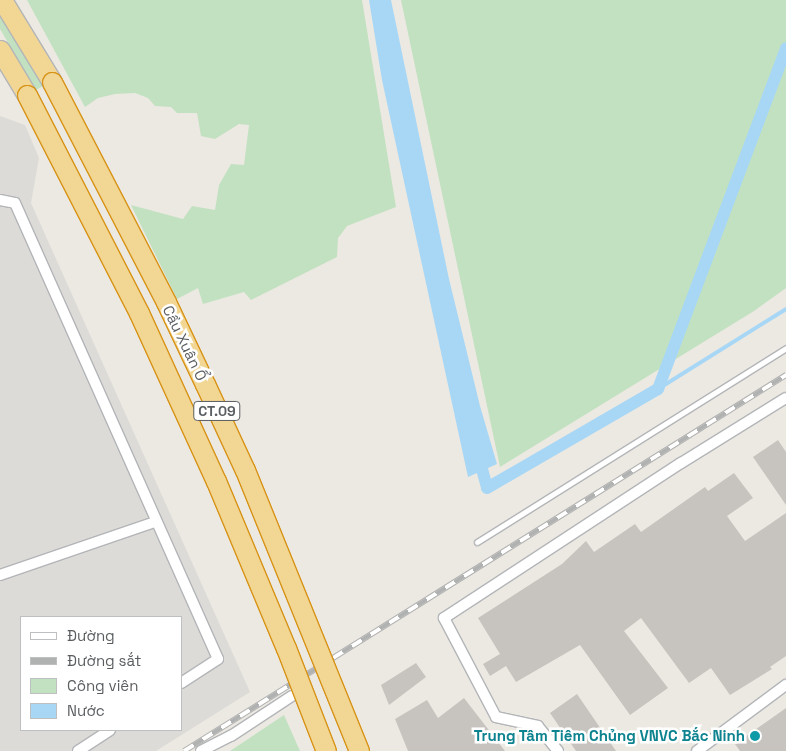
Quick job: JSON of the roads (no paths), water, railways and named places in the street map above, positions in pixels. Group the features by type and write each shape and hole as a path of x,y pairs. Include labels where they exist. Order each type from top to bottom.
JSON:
{"highway":[{"name":"Cầu Xuân Ổ","path":"2,0 52,82 166,302 248,479 360,751"},
{"name":"Cầu Xuân Ổ","path":"0,50 27,94 160,357 216,481 286,648 326,751"}],"street":[{"path":"0,200 15,203 218,659 182,682"},
{"path":"558,751 538,726 496,717 444,618 682,463 786,398"},
{"path":"0,575 156,522"},
{"path":"697,751 786,685"},
{"path":"201,751 231,736 292,696"},
{"path":"78,751 108,731"}],"lane":[{"path":"477,542 786,348"}],"water":[{"path":"369,0 391,0 449,279 480,406 497,464 468,477 382,80"}],"waterway":[{"path":"478,454 487,488 658,389 786,48"},
{"path":"658,389 786,309"}],"railway":[{"path":"184,751 786,375"}],"place":[{"name":"Trung Tâm Tiêm Chủng VNVC Bắc Ninh","path":"755,736"}]}
